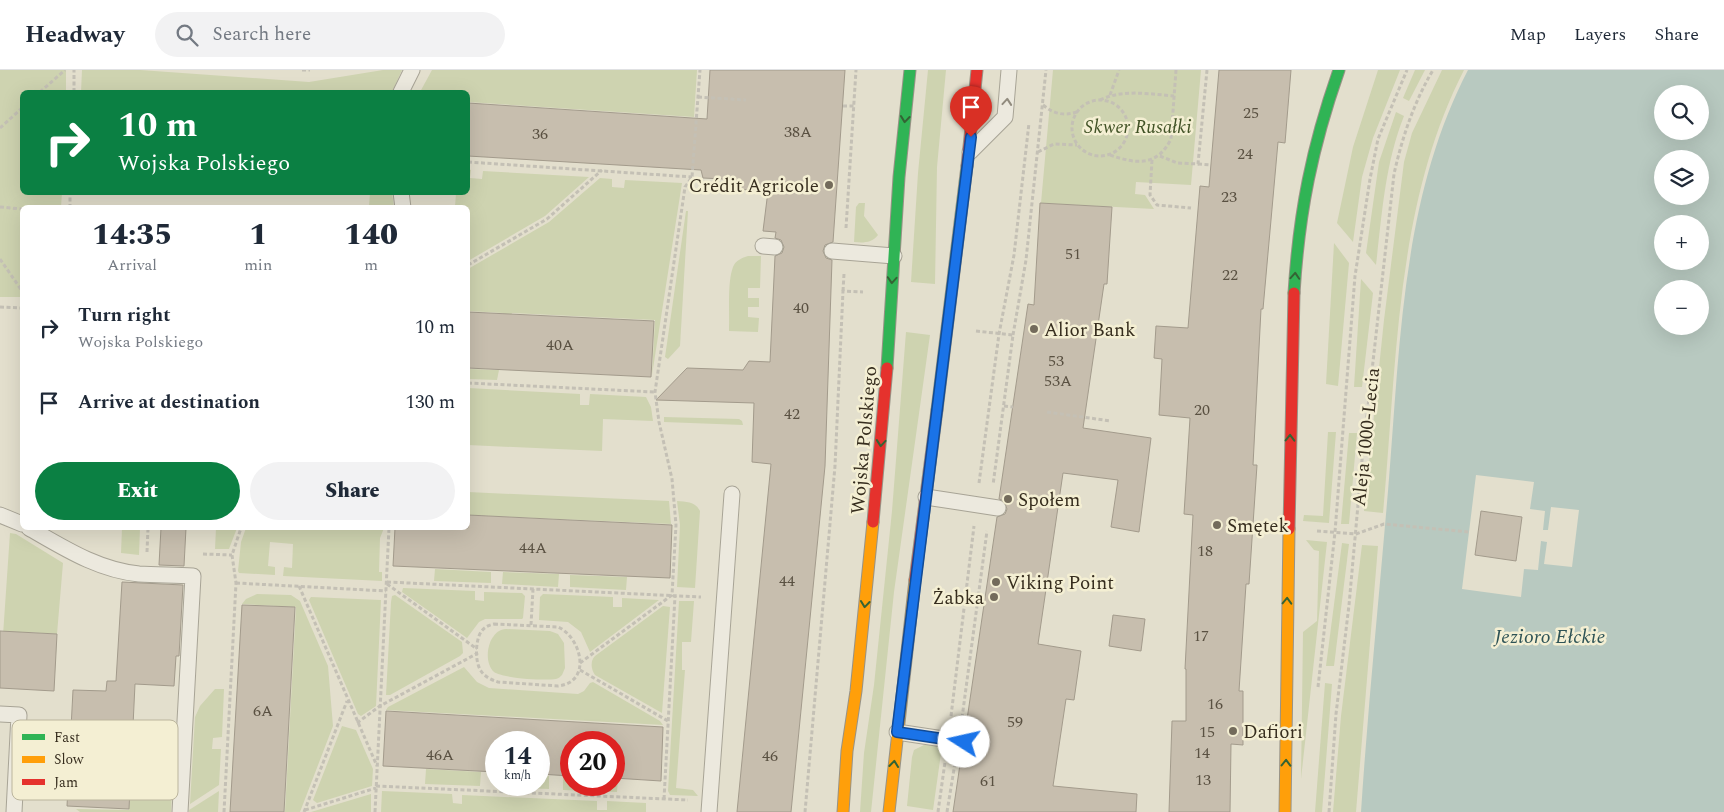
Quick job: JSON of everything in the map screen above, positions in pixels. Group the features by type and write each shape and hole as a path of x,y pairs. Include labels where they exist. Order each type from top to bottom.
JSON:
{"street":[{"name":"Wojska Polskiego","path":"843,812 847,751 857,682 882,440 891,293 910,70"},
{"path":"889,812 897,732 969,153 977,70"},
{"path":"1285,812 1286,642 1294,291 1305,190 1319,132 1339,70"}],"lane":[{"path":"403,90 412,70"},
{"path":"969,153 1005,116 1009,70"},
{"path":"839,252 894,256"},
{"path":"709,812 732,494"},
{"path":"926,497 998,508"},
{"path":"0,515 20,523"},
{"path":"32,530 69,552 93,562 138,574 193,576 180,812"},
{"path":"0,714 19,715 19,720"},
{"path":"897,732 956,740"}],"path":[{"path":"42,90 64,70"},
{"path":"74,70 74,90"},
{"path":"302,70 310,70"},
{"path":"664,799 676,525 672,479 658,422 655,392 685,187 692,177 700,70"},
{"path":"805,812 835,466 843,291 839,252 856,70"},
{"path":"1013,335 1026,260 1046,70"},
{"path":"1110,95 1119,70"},
{"path":"1037,152 1054,144 1077,145 1092,155 1109,155 1128,162 1152,160 1160,156 1171,139 1176,70"},
{"path":"1198,164 1207,70"},
{"path":"1317,691 1335,532 1355,276 1378,139 1407,70"},
{"name":"Aleja 1000-Lecia","path":"1329,812 1336,714 1350,605 1362,460 1394,174 1406,130 1433,70"},
{"path":"1077,145 1072,128 1077,112 1083,105 1110,95 1124,93 1174,96"},
{"path":"698,97 746,100"},
{"path":"1100,100 1109,101 1116,105 1127,119 1127,136 1123,144 1109,155"},
{"path":"1042,104 1050,111 1059,114 1067,115 1077,112"},
{"path":"843,106 854,106"},
{"path":"0,128 20,110"},
{"path":"938,812 956,740 952,698 999,334 1014,255 1030,116"},
{"path":"1160,156 1177,163 1211,165"},
{"path":"1152,160 1150,194 1158,205 1191,208"},
{"path":"470,162 692,177"},
{"path":"470,264 547,219 602,170"},
{"path":"0,207 20,209"},
{"path":"0,259 20,288"},
{"path":"843,291 891,293"},
{"path":"0,307 20,308"},
{"path":"470,383 655,392"},
{"path":"1004,406 1013,407"},
{"path":"1047,412 1111,421"},
{"path":"1356,534 1384,524 1469,532"},
{"path":"147,552 148,530"},
{"path":"224,812 236,583 232,555 239,530"},
{"path":"375,812 390,530"},
{"path":"236,583 386,591"},
{"path":"386,583 703,597"},
{"path":"386,583 478,651"},
{"path":"299,586 377,767"},
{"path":"531,625 533,589"},
{"path":"580,663 674,596"},
{"path":"494,624 531,625 558,627 572,637 580,663 580,670 574,681 566,685 498,682 489,679 481,672 477,664 480,632 486,626 494,624"},
{"path":"357,723 380,706 478,651"},
{"path":"580,670 668,721"},
{"path":"304,811 347,701"},
{"path":"304,811 376,787 693,800"}],"green space":[{"path":"0,70 66,70 66,90 20,90 20,195 62,195 61,205 20,205 20,297 0,297"},
{"path":"82,70 140,70 309,82 383,70 402,70 393,90 81,90"},
{"path":"432,70 697,70 694,117 470,102 470,90 421,90"},
{"path":"928,70 946,70 937,167 935,284 911,282 918,173"},
{"name":"Skwer Rusałki","path":"1053,70 1201,70 1191,185 1136,182 1135,194 1145,195 1154,209 1041,203"},
{"path":"1378,70 1400,70 1373,138 1362,177 1353,242 1337,223 1353,147"},
{"path":"1415,70 1425,70 1409,101 1403,98"},
{"path":"1442,70 1464,70 1441,121 1424,175 1412,230 1403,286 1397,343 1383,513 1364,511 1384,320 1404,162 1412,133"},
{"path":"1396,112 1404,116 1388,171 1376,265 1366,253 1379,162"},
{"path":"483,171 589,177 545,216 470,260 470,205 455,205 456,195 470,195 470,178 482,179"},
{"path":"600,178 612,179 612,187 624,188 625,180 682,183 652,375 655,320 512,313 511,317 504,316 503,313 470,311 470,268 549,222"},
{"path":"370,195 392,195 394,205 369,205"},
{"path":"859,203 865,203 864,216 878,235 873,240 867,242 854,242 856,207"},
{"path":"686,211 688,211 680,346 668,359 665,357"},
{"path":"1334,243 1349,263 1338,386 1326,384"},
{"path":"748,256 761,256 760,288 748,288 748,298 759,298 759,307 748,307 748,317 759,318 758,332 729,331 731,274 736,263"},
{"path":"1361,279 1373,293 1362,387 1354,387"},
{"path":"906,332 930,335 894,592 871,812 860,812 864,753 874,685 892,511"},
{"path":"470,369 499,370 497,380 470,379"},
{"path":"470,388 580,394 580,405 589,405 590,394 646,397 651,407 653,421 603,419 602,451 470,445"},
{"path":"664,417 739,419 743,425 664,422"},
{"path":"1328,432 1336,432 1329,523 1303,521 1304,515 1323,516"},
{"path":"1349,433 1357,433 1349,524 1341,524"},
{"path":"470,492 669,501 671,524 470,515"},
{"path":"677,501 693,504 700,511 695,588 677,587 680,525"},
{"path":"122,530 140,530 139,555 121,553"},
{"path":"216,530 236,530 229,549 215,549"},
{"path":"245,530 383,530 380,538 379,572 382,572 382,581 283,576 284,567 292,568 293,544 270,542 268,566 275,567 275,575 239,573 241,542"},
{"path":"10,533 16,534 63,563 57,634 28,632 27,649 3,635"},
{"path":"1306,540 1327,542 1301,779 1303,632 1317,621 1319,551 1314,550"},
{"path":"1342,543 1349,544 1334,666 1326,666"},
{"path":"1362,545 1378,546 1356,812 1333,812 1341,716"},
{"path":"435,569 491,572 491,583 434,581"},
{"path":"503,572 559,574 558,587 502,584"},
{"path":"570,575 627,577 626,590 570,587"},
{"path":"403,588 475,591 475,600 484,601 484,592 522,593 525,596 523,618 485,619 479,622 467,638 402,592"},
{"path":"257,594 291,595 300,601 328,666 333,726 300,812 285,812 296,607 242,604 246,599"},
{"path":"543,594 613,597 613,607 622,607 622,598 659,600 590,652 581,632 568,622 539,620 540,597"},
{"path":"395,595 462,642 463,653 390,695 386,695 391,602 392,596"},
{"path":"311,597 381,600 376,706 361,716 358,714 309,600"},
{"path":"679,601 694,601 691,642 682,642 682,670 685,670 676,788 693,790 698,796 670,795 668,791"},
{"path":"663,606 670,607 662,713 595,675 592,660"},
{"path":"506,629 550,631 558,634 564,643 565,668 562,675 551,680 506,676 494,672 488,661 489,647 495,635"},
{"path":"464,667 477,682 489,688 578,694 593,682 660,721 663,725 386,710 388,707"},
{"path":"1325,683 1332,684 1322,812 1315,812"},
{"path":"215,689 224,689 222,737 213,738 212,749 221,749 219,785 190,804 195,717 200,706"},
{"path":"342,726 356,730 373,769 372,786 317,803 313,800"},
{"path":"926,744 942,746 933,810 907,806 914,750"},
{"path":"426,769 481,772 480,786 425,784"},
{"path":"219,791 218,812 189,812 189,810"},
{"path":"382,791 452,794 453,803 462,804 462,795 597,801 597,810 607,810 607,801 646,803 646,812 381,812"},
{"path":"371,794 371,812 311,812"},
{"path":"130,800 172,800 171,812 80,812 76,809 129,810"}],"water":[{"name":"Jezioro Ełckie","path":"1468,70 1724,70 1724,812 1361,812 1401,329 1416,222 1429,170 1446,119"}],"pier":[{"path":"1476,475 1534,482 1530,509 1545,511 1543,530 1548,530 1551,507 1579,510 1572,567 1544,564 1547,542 1541,541 1538,570 1524,569 1521,597 1462,589"}],"building":[{"path":"710,70 845,70 833,242 825,245 823,251 826,258 832,260 825,466 791,812 737,812 771,464 752,462 754,403 656,400 687,368 743,370 749,361 770,362 775,256 782,253 784,247 781,240 775,238 776,232 763,231 768,191 732,189 723,179 703,178 701,170 470,156 470,103 707,119"},
{"path":"1219,70 1291,70 1285,143 1278,142 1263,309 1261,309 1253,465 1257,465 1249,584 1246,584 1239,691 1243,691 1243,745 1231,744 1230,812 1169,812 1172,721 1186,721 1185,669 1193,515 1184,514 1190,418 1159,415 1162,359 1154,358 1156,326 1188,328 1200,186 1209,187"},
{"path":"1040,203 1112,207 1107,284 1104,284 1083,428 1151,438 1139,532 1111,527 1118,480 1063,473 1038,644 1081,651 1074,700 1066,699 1053,786 1137,794 1136,812 953,812 962,751 970,748 972,744 971,738 965,733 997,517 1005,514 1007,509 1004,501 999,499 1028,304 1034,305"},
{"path":"470,312 654,321 651,377 470,368"},
{"path":"1481,511 1522,517 1516,561 1475,555"},
{"path":"470,515 672,525 670,578 393,566 395,530 470,530"},
{"path":"161,530 186,530 184,566 159,565"},
{"path":"122,582 183,585 179,656 176,656 174,686 135,684 133,720 71,720 73,690 106,691 107,681 116,681"},
{"path":"242,605 295,607 284,812 230,812"},
{"path":"1113,615 1145,619 1141,651 1109,646"},
{"path":"0,631 57,634 54,691 0,688"},
{"path":"386,711 663,727 661,781 625,779 625,731 560,731 560,775 550,775 550,731 485,731 485,771 383,766"},
{"path":"67,800 129,800 129,809 67,806"}],"traffic: fast":[{"path":"887,368 899,177 910,70"},
{"path":"1294,293 1299,235 1308,180 1321,126 1339,70"},
{"path":"937,410 967,166"}],"traffic: slow":[{"path":"843,812 847,751 856,691 873,522"},
{"path":"1285,812 1289,529"},
{"path":"889,812 915,580"}],"traffic: jam":[{"path":"967,166 977,70"},
{"path":"1289,529 1294,293"},
{"path":"873,522 887,368"},
{"path":"915,580 937,410"}],"place":[{"name":"Crédit Agricole","path":"829,185"},
{"name":"Alior Bank","path":"1034,329"},
{"name":"Społem","path":"1008,499"},
{"name":"Smętek","path":"1217,525"},
{"name":"Viking Point","path":"996,582"},
{"name":"Żabka","path":"994,597"},
{"name":"Dafiori","path":"1233,731"}],"route":[{"path":"964,742 949,738 897,732 971,137"}]}
